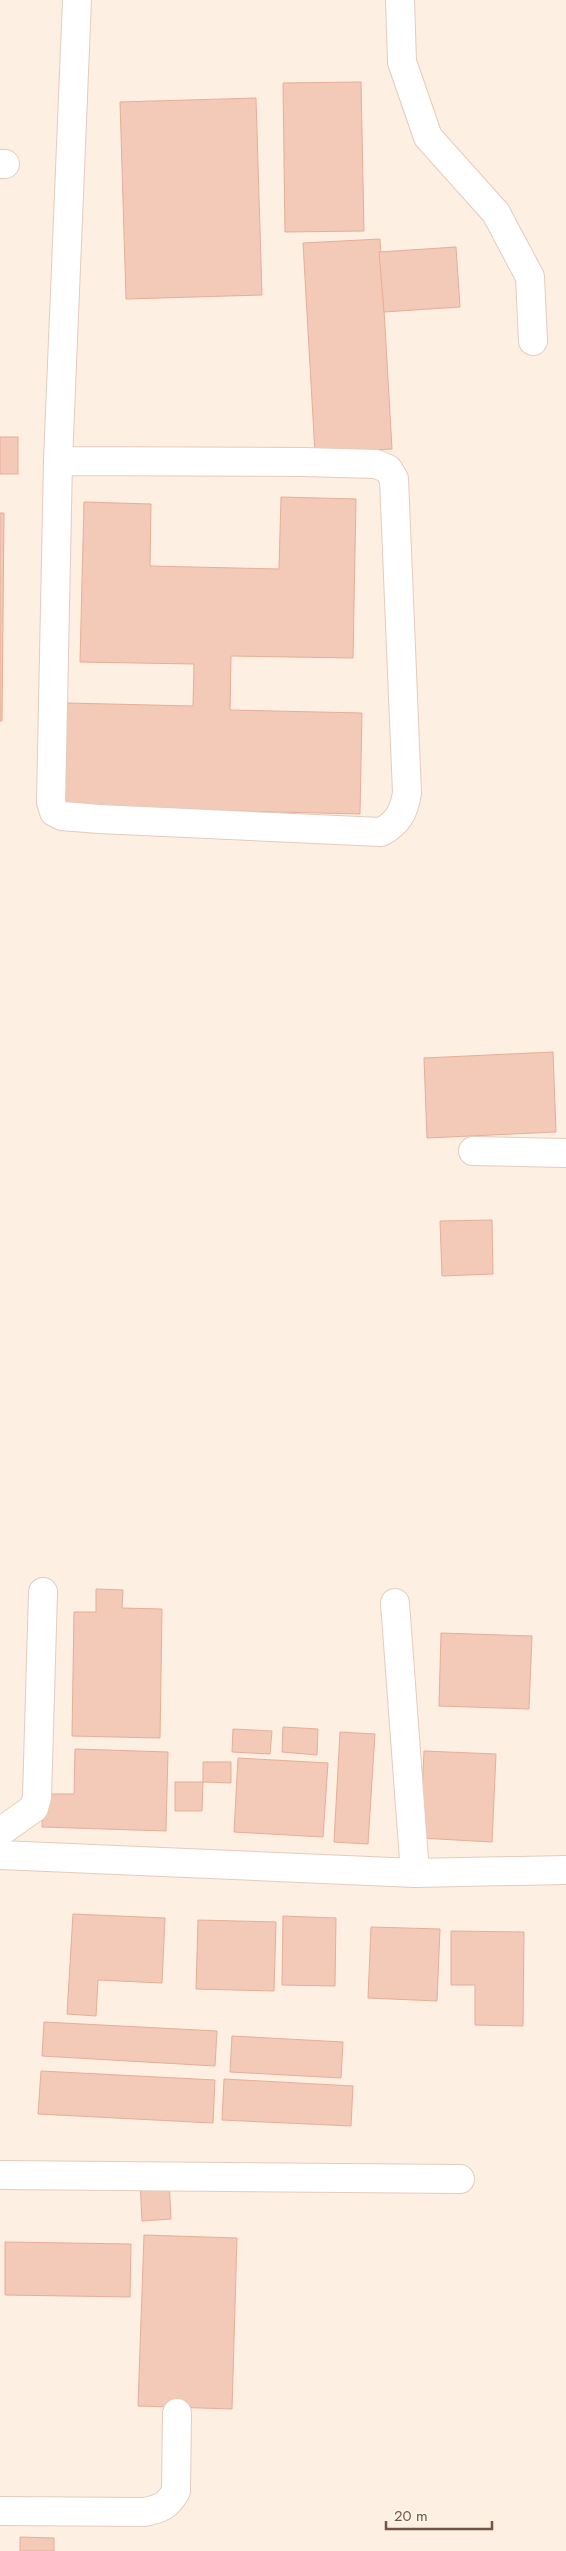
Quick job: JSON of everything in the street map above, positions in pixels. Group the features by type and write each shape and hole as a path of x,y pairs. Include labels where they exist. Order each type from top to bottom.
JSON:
{"street":[{"path":"58,461 304,462 376,464 388,469 394,479 407,793 400,819 381,832 99,819 62,816 54,812 51,802 58,461 77,0"},
{"path":"400,0 402,62 428,137 496,213 530,277 533,341"},
{"path":"473,1151 566,1154"},
{"path":"0,1832 34,1808 37,1797 43,1592"},
{"path":"394,1603 415,1873"},
{"path":"0,1855 415,1873 566,1870"},
{"path":"0,2174 460,2179"},
{"path":"0,2511 144,2512 160,2508 171,2501 176,2491 177,2413"}],"building":[{"path":"361,82 364,231 285,232 283,83"},
{"path":"256,98 262,295 126,299 120,102"},
{"path":"380,239 392,449 315,453 303,243"},
{"path":"456,247 460,307 384,312 379,252"},
{"path":"0,437 18,437 18,474 0,474"},
{"path":"281,497 356,499 353,658 231,656 230,710 362,713 360,814 64,807 67,703 193,706 194,664 80,662 84,502 151,504 150,566 279,569"},
{"path":"0,513 4,513 2,721 0,721"},
{"path":"553,1052 556,1132 427,1138 424,1058"},
{"path":"492,1220 493,1274 442,1276 440,1221"},
{"path":"96,1589 123,1590 122,1608 162,1609 160,1738 72,1736 74,1612 96,1612"},
{"path":"441,1633 532,1636 529,1709 439,1706"},
{"path":"283,1727 318,1729 317,1755 282,1752"},
{"path":"233,1729 272,1731 270,1754 232,1752"},
{"path":"340,1732 375,1734 368,1844 334,1842"},
{"path":"75,1749 168,1752 166,1831 42,1827 43,1794 74,1794"},
{"path":"424,1751 496,1754 492,1842 420,1838"},
{"path":"238,1758 328,1763 323,1837 234,1832"},
{"path":"203,1762 231,1762 231,1783 203,1782"},
{"path":"175,1782 203,1782 202,1811 175,1811"},
{"path":"73,1914 165,1918 162,1983 98,1980 96,2016 67,2014"},
{"path":"283,1916 336,1918 335,1986 282,1985"},
{"path":"198,1920 276,1922 274,1991 196,1989"},
{"path":"371,1927 440,1929 437,2001 368,1998"},
{"path":"451,1931 524,1932 523,2026 475,2025 475,1985 451,1985"},
{"path":"44,2022 217,2031 215,2066 42,2056"},
{"path":"232,2036 343,2042 341,2078 230,2072"},
{"path":"41,2071 215,2080 213,2123 38,2114"},
{"path":"224,2079 353,2086 351,2126 222,2120"},
{"path":"169,2179 171,2219 142,2221 140,2180"},
{"path":"144,2235 237,2238 232,2409 138,2406"},
{"path":"5,2242 131,2244 130,2297 5,2295"},
{"path":"20,2537 54,2538 54,2551 20,2551"}]}
